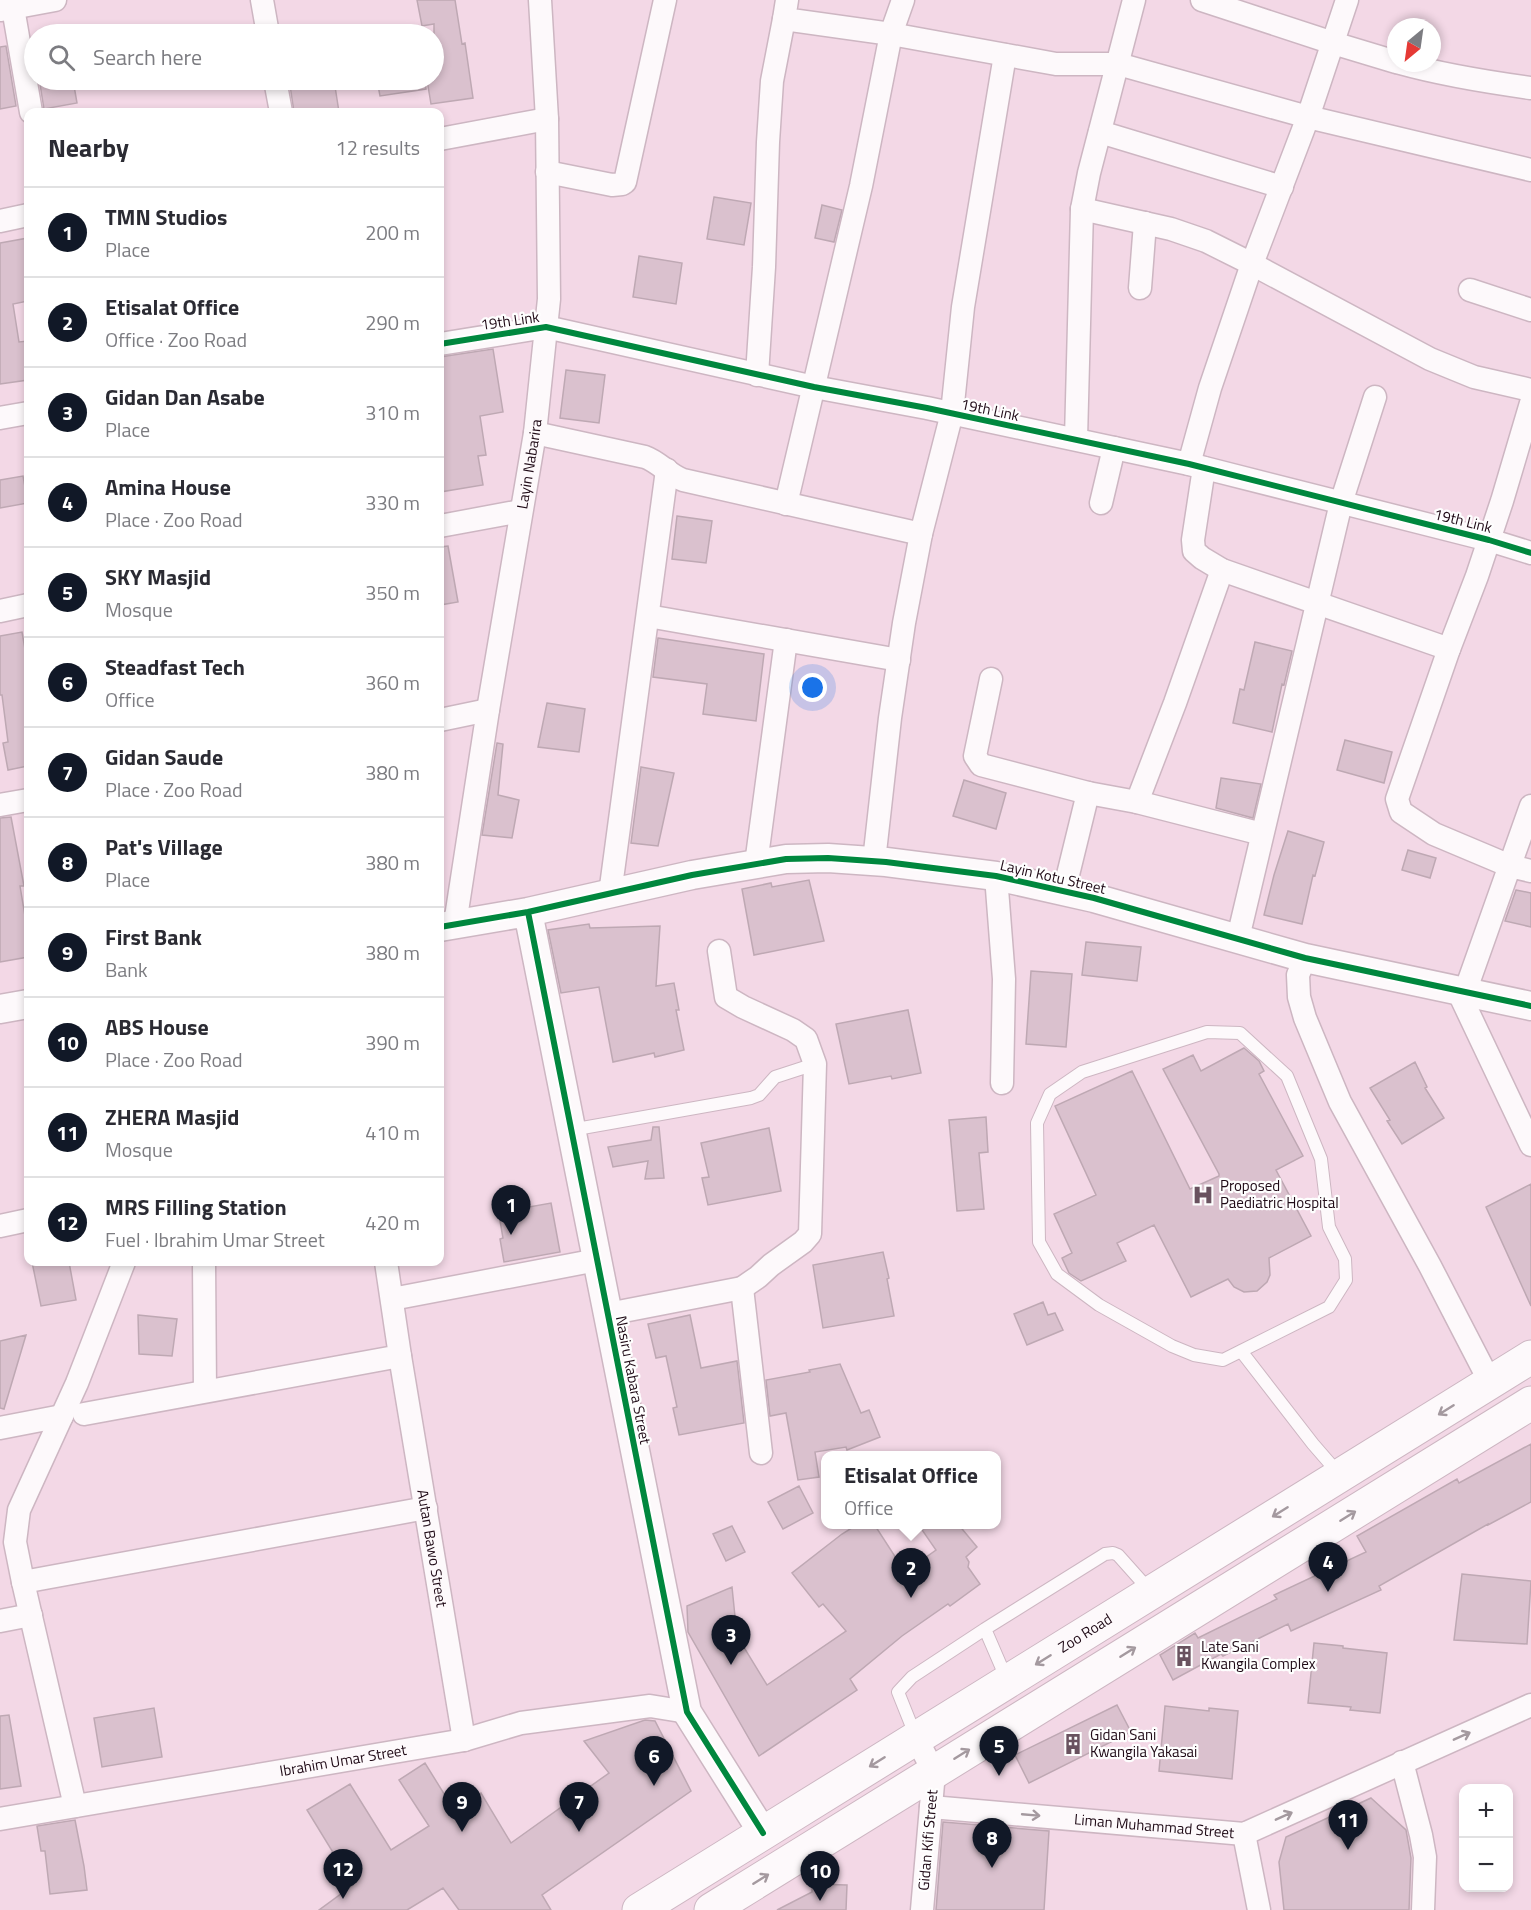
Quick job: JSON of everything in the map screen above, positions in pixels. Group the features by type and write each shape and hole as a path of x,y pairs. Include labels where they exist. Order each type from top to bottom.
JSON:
{"main road":[{"name":"Zoo Road","path":"639,1910 1531,1357"},
{"path":"711,1910 1531,1403"}],"street":[{"path":"24,82 7,9 55,0"},
{"path":"262,0 266,24"},
{"name":"Layin Nabarira","path":"447,925 488,710 535,434 549,299 547,119 540,0"},
{"path":"547,172 612,185 625,182 665,0"},
{"path":"786,504 861,186 891,34 903,0"},
{"path":"1076,440 1082,209 1134,0"},
{"path":"1202,0 1333,44 1387,59"},
{"path":"1347,0 1308,117 1252,264 1210,388 1196,466 1194,551 1222,570 1449,649"},
{"path":"757,375 772,81 783,5 891,34 1056,64 1118,64 1308,117 1531,170"},
{"path":"874,861 899,660 921,534 952,413 963,307 1005,55"},
{"path":"1434,72 1531,88"},
{"path":"26,90 30,108"},
{"path":"277,90 280,108"},
{"path":"444,138 547,119"},
{"path":"1100,132 1282,187"},
{"path":"1082,209 1171,229 1206,241 1430,359 1474,377 1531,390"},
{"path":"0,221 24,216"},
{"path":"1140,288 1145,223"},
{"path":"1470,290 1531,310"},
{"name":"19th Link","path":"444,343 546,327 757,375 952,413 1196,466 1531,552"},
{"path":"1238,939 1341,503 1375,397"},
{"path":"1520,869 1434,834 1401,812 1397,799 1489,540 1531,403"},
{"path":"0,418 24,414"},
{"path":"535,434 645,457 654,460 683,480 921,534"},
{"path":"1101,503 1114,448"},
{"path":"610,894 667,470"},
{"path":"444,525 521,511"},
{"path":"1137,802 1222,570"},
{"path":"0,611 24,606"},
{"path":"648,616 899,660"},
{"path":"756,864 786,640"},
{"path":"991,679 975,756 986,767 1262,834"},
{"path":"444,719 488,710"},
{"path":"1064,891 1088,792"},
{"path":"0,805 24,801"},
{"path":"1531,806 1520,869 1461,991 1531,1145"},
{"name":"Layin Kotu Street","path":"447,925 528,912 692,875 786,859 828,858 874,861 996,876 1064,891 1305,958 1531,1006"},
{"path":"996,876 1004,979 1002,1083"},
{"name":"Nasiru Kabara Street","path":"528,912 687,1712 763,1833"},
{"path":"608,1314 742,1288 803,1242 810,1234 815,1064 806,1039 793,1030 742,1007 726,997 719,951"},
{"path":"1305,958 1298,975 1299,997 1305,1018 1336,1091 1490,1382"},
{"path":"0,1009 24,1005"},
{"path":"0,1226 24,1221"},
{"path":"392,1299 597,1260"},
{"path":"75,1806 15,1542 19,1510 73,1415 77,1383 122,1266"},
{"path":"204,1266 205,1391"},
{"name":"Autan Bawo Street","path":"387,1266 464,1740"},
{"path":"742,1288 761,1453"},
{"path":"0,1428 400,1356"},
{"path":"23,1582 426,1508"},
{"path":"0,1621 31,1615"},
{"name":"Liman Muhammad Street","path":"931,1807 1244,1834 1531,1705"},
{"name":"Ibrahim Umar Street","path":"0,1819 464,1740 521,1723 650,1706 687,1712"},
{"name":"Gidan Kifi Street","path":"916,1738 934,1772 922,1910"},
{"path":"1402,1762 1425,1857 1423,1910"},
{"path":"1244,1834 1259,1910"}],"lane":[{"path":"1207,1032 1240,1033 1287,1076 1321,1160 1329,1227 1345,1259 1346,1280 1329,1306 1240,1351 1223,1360 1194,1355 1163,1342 1099,1305 1057,1274 1039,1242 1037,1123 1050,1094 1082,1072 1207,1032"},
{"path":"571,1130 751,1098 759,1095 775,1077 815,1064"},
{"path":"1240,1351 1340,1475"},
{"path":"916,1738 898,1692 912,1677 1105,1554 1113,1553 1119,1556 1151,1593"},
{"path":"985,1629 1008,1681"}],"building":[{"path":"417,0 455,0 462,44 465,43 473,98 431,104 429,90 444,90 444,24 422,24"},
{"path":"6,46 16,106 0,109 0,47"},
{"path":"41,90 75,90 77,103 44,108"},
{"path":"291,90 336,90 338,108 293,108"},
{"path":"379,90 419,90 380,96"},
{"path":"714,197 751,203 744,245 707,239"},
{"path":"822,205 842,210 834,242 815,238"},
{"path":"24,239 24,302 13,304 19,342 24,341 24,381 0,384 0,243"},
{"path":"639,256 682,263 676,304 633,297"},
{"path":"493,349 503,412 480,416 486,455 478,456 483,485 444,491 444,356"},
{"path":"566,370 605,375 599,423 560,418"},
{"path":"23,476 24,504 0,508 0,480"},
{"path":"677,516 712,521 706,563 672,559"},
{"path":"444,546 448,546 458,602 444,604"},
{"path":"22,632 24,643 24,767 8,770 3,743 8,742 2,695 0,695 0,636"},
{"path":"658,638 764,654 756,721 703,714 707,684 653,677"},
{"path":"1255,642 1292,651 1272,732 1233,723 1240,689 1244,690"},
{"path":"547,703 585,709 579,752 538,747"},
{"path":"1345,740 1392,752 1384,783 1337,770"},
{"path":"497,743 503,744 498,795 519,800 512,838 482,835"},
{"path":"641,767 674,773 658,846 631,843"},
{"path":"1221,778 1261,784 1253,818 1216,808"},
{"path":"964,780 1006,793 996,829 953,816"},
{"path":"11,817 24,886 20,886 24,910 24,958 0,962 0,818"},
{"path":"1288,831 1324,842 1315,876 1313,875 1302,924 1264,915"},
{"path":"1408,850 1436,858 1430,878 1402,870"},
{"path":"809,880 824,941 754,955 742,889 771,883 772,887"},
{"path":"1516,890 1531,893 1531,927 1505,921"},
{"path":"589,924 590,928 660,926 656,986 674,983 679,1010 676,1010 684,1050 655,1057 654,1053 613,1062 599,987 561,993 548,930"},
{"path":"1086,942 1141,947 1137,981 1082,975"},
{"path":"1031,971 1072,974 1066,1047 1026,1044"},
{"path":"908,1010 921,1073 849,1084 836,1024"},
{"path":"1244,1048 1259,1061 1264,1071 1259,1074 1303,1156 1276,1170 1311,1236 1269,1258 1270,1275 1267,1282 1257,1291 1244,1292 1234,1287 1228,1279 1191,1297 1154,1225 1117,1243 1126,1261 1081,1281 1069,1273 1062,1258 1072,1253 1054,1214 1096,1195 1055,1106 1132,1071 1190,1189 1219,1174 1163,1069 1193,1055 1201,1071"},
{"path":"1415,1062 1427,1087 1425,1088 1444,1118 1402,1144 1370,1088"},
{"path":"986,1117 988,1152 979,1153 984,1209 957,1211 949,1120"},
{"path":"653,1127 659,1127 664,1178 645,1179 648,1161 613,1167 608,1147 651,1140"},
{"path":"769,1128 781,1191 708,1205 702,1178 709,1177 701,1143"},
{"path":"1531,1184 1531,1306 1486,1207"},
{"path":"551,1203 560,1252 504,1262 500,1239 503,1238 499,1215 502,1215 501,1212"},
{"path":"883,1252 894,1316 823,1328 813,1265"},
{"path":"33,1266 70,1266 76,1300 41,1306"},
{"path":"1043,1302 1048,1315 1055,1313 1063,1330 1027,1345 1014,1314"},
{"path":"138,1315 177,1319 172,1356 139,1354"},
{"path":"690,1315 701,1368 737,1361 744,1423 679,1435 673,1408 677,1407 666,1356 656,1358 648,1324"},
{"path":"26,1335 4,1409 0,1408 0,1341"},
{"path":"840,1364 861,1413 869,1410 880,1437 847,1450 846,1447 815,1452 819,1477 798,1480 786,1413 770,1416 766,1380 810,1372 809,1370"},
{"path":"1531,1444 1531,1502 1379,1586 1381,1590 1291,1631 1288,1624 1223,1656 1221,1654 1173,1680 1160,1655 1195,1633 1198,1638 1277,1599 1274,1595 1366,1552 1357,1536 1457,1479 1459,1483"},
{"path":"799,1486 813,1513 783,1529 768,1502"},
{"path":"732,1526 745,1552 726,1561 713,1534"},
{"path":"850,1529 877,1529 905,1572 936,1550 921,1529 962,1529 977,1547 966,1557 969,1562 968,1567 980,1584 902,1636 850,1679 857,1690 759,1756 688,1632 687,1606 732,1587 737,1636 767,1685 846,1631 823,1604 819,1607 792,1573"},
{"path":"1462,1574 1531,1581 1527,1644 1454,1640"},
{"path":"1314,1643 1387,1653 1380,1713 1350,1710 1351,1707 1308,1703"},
{"name":"Gidan Sani Kwangila Yakasai","path":"1117,1705 1131,1732 1029,1783 1015,1755"},
{"path":"1165,1706 1209,1711 1209,1708 1238,1711 1232,1779 1159,1771"},
{"path":"154,1708 162,1757 102,1767 94,1718"},
{"path":"9,1715 21,1786 0,1789 0,1716"},
{"path":"645,1720 655,1721 691,1791 542,1895 551,1910 459,1910 443,1888 407,1910 319,1910 353,1885 307,1810 350,1784 391,1850 429,1826 399,1780 425,1763 454,1810 481,1793 511,1843 609,1773 584,1741"},
{"path":"1371,1798 1406,1830 1411,1858 1409,1910 1284,1910 1279,1862 1286,1837"},
{"path":"75,1820 87,1890 50,1894 45,1851 41,1851 37,1826"},
{"path":"943,1822 1049,1831 1044,1910 936,1910"},
{"path":"812,1884 847,1885 846,1910 777,1910 812,1892"}],"cycle path":[{"path":"444,343 546,327 814,387 927,408 1189,464 1489,540 1531,553"},
{"path":"444,926 528,912 692,875 786,859 828,858 886,862 996,876 1094,898 1305,958 1531,1006"},
{"path":"528,912 687,1712 763,1833"}],"place":[{"name":"Proposed Paediatric Hospital","path":"1203,1195"},
{"name":"TMN Studios","path":"511,1235"},
{"name":"Amina House","path":"1328,1592"},
{"name":"Etisalat Office","path":"911,1598"},
{"name":"Late Sani Kwangila Complex","path":"1184,1656"},
{"name":"Gidan Dan Asabe","path":"731,1665"},
{"name":"Gidan Sani Kwangila Yakasai","path":"1073,1744"},
{"name":"SKY Masjid","path":"999,1776"},
{"name":"Steadfast Tech","path":"654,1786"},
{"name":"First Bank","path":"462,1832"},
{"name":"Gidan Saude","path":"579,1832"},
{"name":"ZHERA Masjid","path":"1348,1850"},
{"name":"Pat's Village","path":"992,1868"},
{"name":"MRS Filling Station","path":"343,1899"},
{"name":"ABS House","path":"820,1901"}]}
